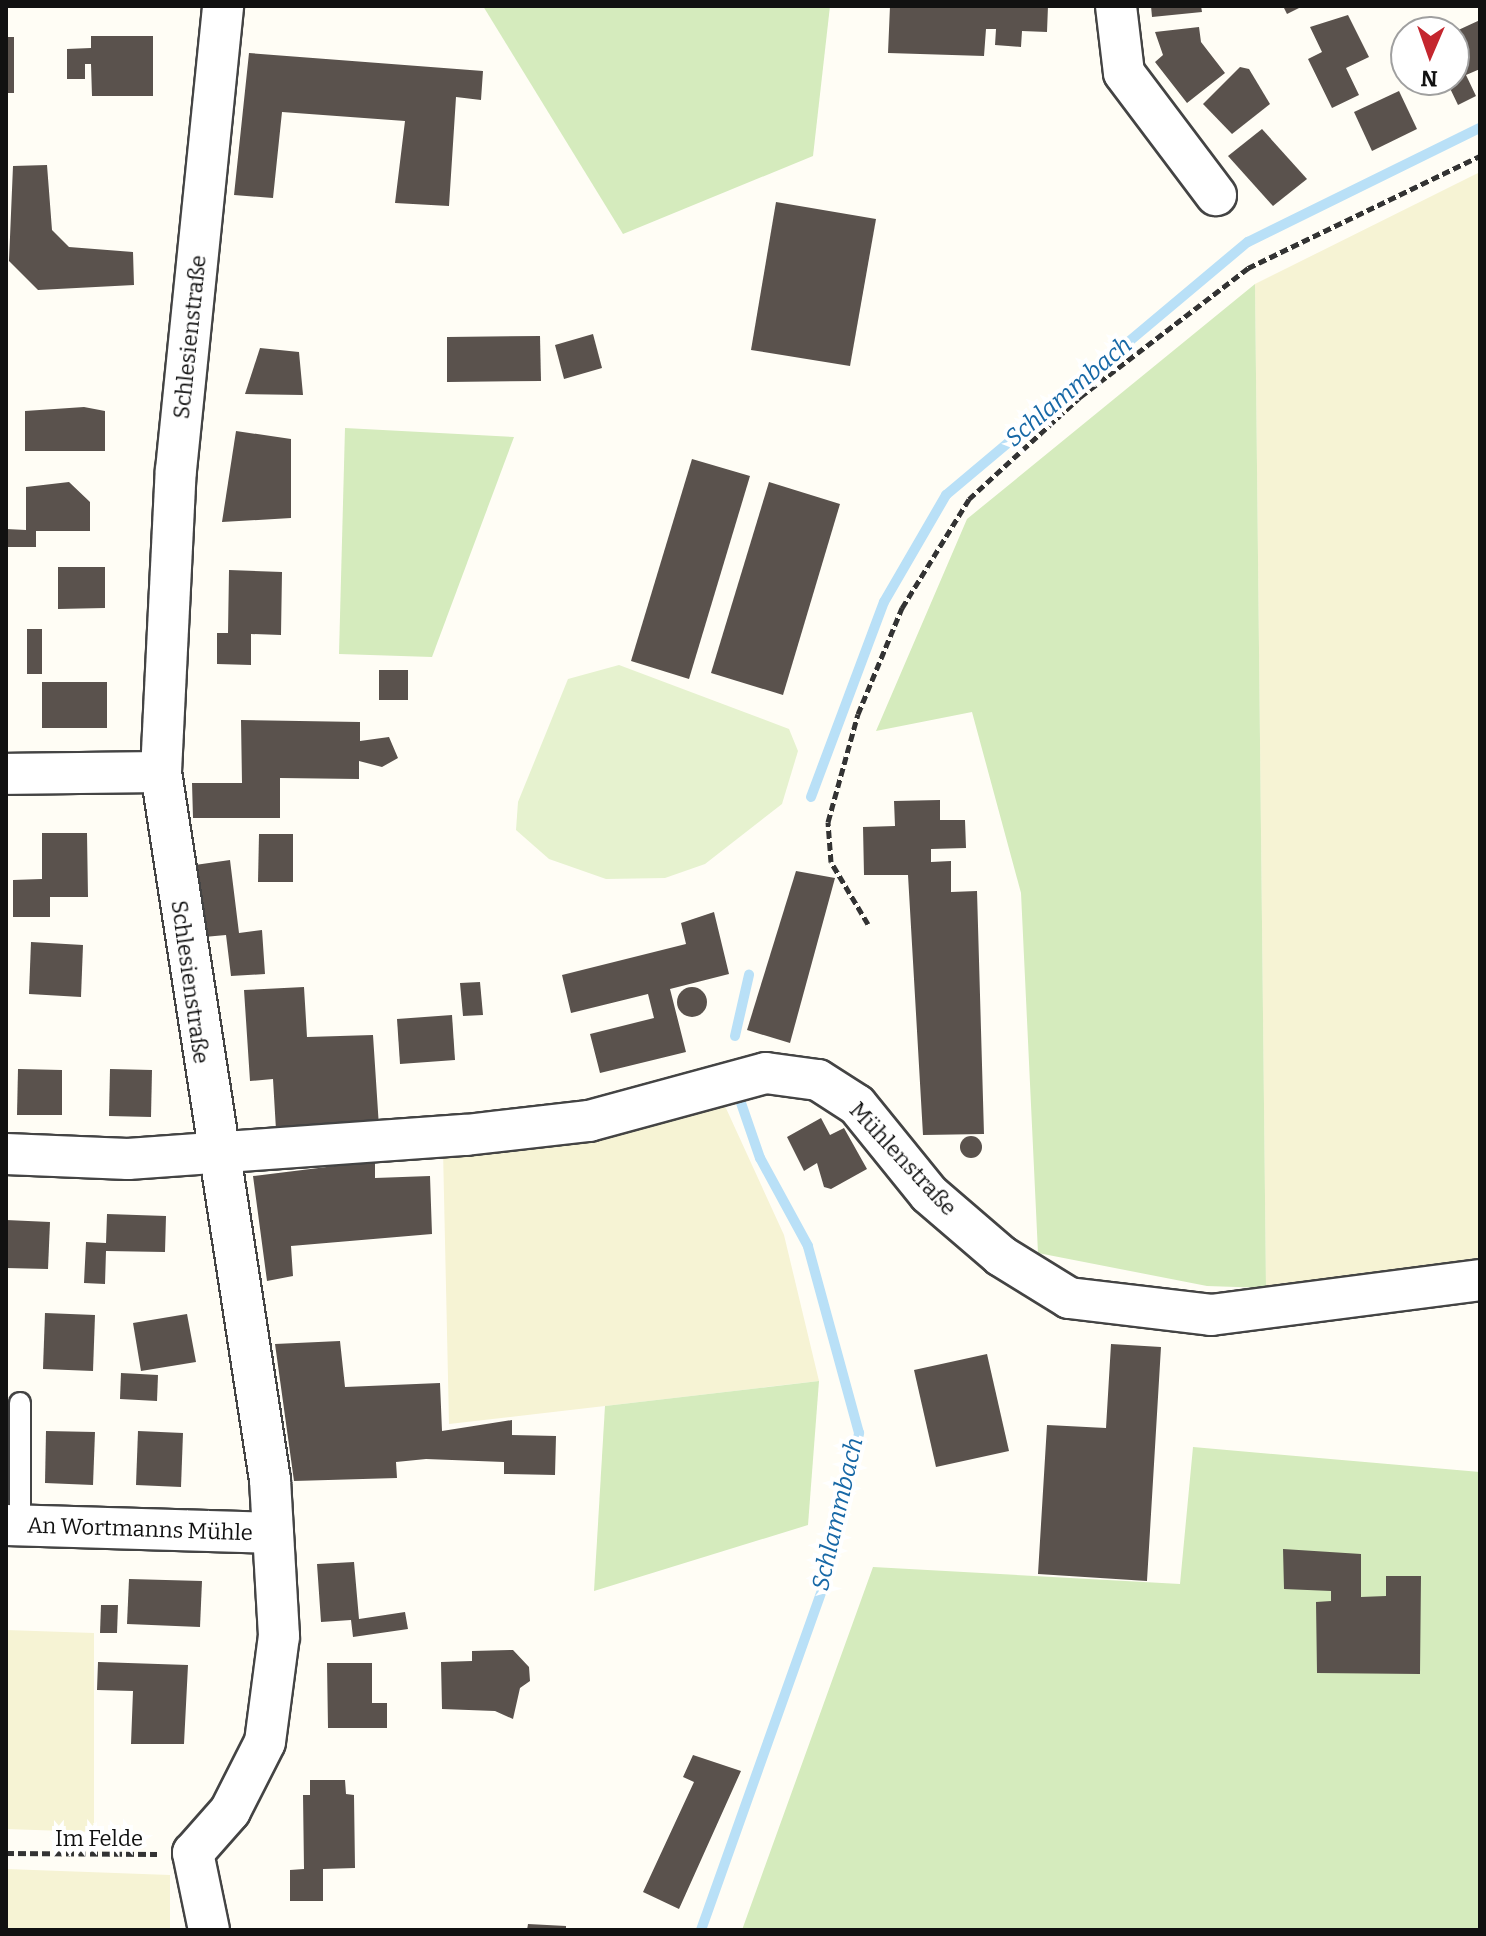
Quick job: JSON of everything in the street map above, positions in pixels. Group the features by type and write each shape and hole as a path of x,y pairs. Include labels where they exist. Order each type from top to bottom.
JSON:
{"street":[{"name":"Schlesienstraße","path":"193,1853 230,1811 265,1742 277,1692 273,1533 161,772 176,470 223,6"},
{"path":"1116,6 1124,73 1216,195"},
{"path":"6,774 161,772"},
{"name":"Mühlenstraße","path":"215,1151 589,1121 766,1073 818,1080 857,1105 929,1194 1001,1256 1069,1298 1211,1315 1480,1280"},
{"path":"6,1154 128,1159 215,1151"},
{"name":"An Wortmanns Mühle","path":"13,1525 273,1533"},
{"path":"193,1853 209,1930"}],"lane":[{"path":"13,1525 20,1403"}],"path":[{"path":"868,924 831,862 828,822 858,714 902,608 969,499 1080,397 1248,268 1480,156"},
{"name":"Im Felde","path":"6,1853 193,1853"}],"shaded area":[{"path":"1480,172 1480,1258 1266,1288 1255,284"},
{"path":"725,1106 784,1235 819,1381 449,1424 443,1150 550,1145"},
{"path":"6,1630 94,1633 94,1832 6,1829"},
{"path":"6,1869 170,1875 170,1930 6,1930"}],"green space":[{"path":"483,6 830,6 813,156 623,234"},
{"path":"1255,284 1266,1288 1207,1286 1038,1253 1021,893 972,712 876,731 967,519"},
{"path":"345,428 514,437 432,657 339,654"},
{"path":"619,665 789,729 798,751 782,804 705,864 665,878 606,879 549,859 516,830 518,802 568,679"},
{"path":"819,1381 808,1525 594,1591 605,1406"},
{"path":"1193,1447 1480,1472 1480,1930 742,1930 873,1567 1180,1584"}],"building":[{"path":"890,6 1048,6 1047,32 1022,31 1021,47 995,45 996,29 986,29 984,56 888,53"},
{"path":"1151,6 1201,6 1202,12 1152,17"},
{"path":"1283,6 1303,6 1287,14"},
{"path":"1348,15 1369,57 1346,68 1359,95 1332,108 1308,59 1322,52 1310,27"},
{"path":"1480,20 1480,69 1470,73 1470,25"},
{"path":"1199,27 1201,42 1225,73 1187,103 1155,62 1163,55 1155,32"},
{"path":"91,36 153,36 153,96 92,96 91,64 85,64 85,79 67,79 67,49 91,48"},
{"path":"6,37 14,37 14,93 6,93"},
{"path":"249,53 483,71 481,100 456,97 449,206 395,203 405,121 282,112 273,198 234,195"},
{"path":"1240,67 1249,69 1270,104 1232,134 1203,104"},
{"path":"1470,83 1476,96 1458,105 1454,96 1470,96"},
{"path":"1390,95 1401,96 1417,129 1372,151 1354,112"},
{"path":"1262,129 1307,179 1273,206 1228,156"},
{"path":"47,165 52,230 69,247 133,252 134,285 38,290 9,261 13,166"},
{"path":"776,202 876,219 850,366 751,350"},
{"path":"593,334 602,368 564,379 555,345"},
{"path":"540,336 541,381 447,382 447,337"},
{"path":"260,348 299,352 303,395 245,394"},
{"path":"84,407 105,411 105,451 25,451 25,411"},
{"path":"236,431 291,439 291,518 222,522"},
{"path":"692,459 750,476 689,679 631,661"},
{"path":"69,482 90,502 90,531 36,531 36,547 6,547 6,529 26,530 26,487"},
{"path":"769,482 840,504 783,695 711,673"},
{"path":"58,567 105,567 105,608 58,609"},
{"path":"229,570 282,572 281,635 251,634 251,665 217,664 217,633 228,633"},
{"path":"27,629 42,629 42,674 27,674"},
{"path":"379,670 408,670 408,700 379,700"},
{"path":"42,682 107,682 107,728 42,728"},
{"path":"241,720 360,722 360,741 389,737 398,758 382,767 359,761 359,779 280,778 280,818 193,818 192,783 242,783"},
{"path":"940,800 940,820 965,820 966,848 931,849 931,862 951,861 951,892 977,891 984,1134 923,1135 908,875 864,875 863,827 895,826 894,801"},
{"path":"42,833 87,833 88,897 50,897 50,917 13,917 13,880 42,879"},
{"path":"259,834 293,834 293,882 258,882"},
{"path":"230,860 239,933 262,930 265,974 231,976 226,935 204,937 195,865"},
{"path":"796,871 835,878 790,1043 747,1030"},
{"path":"714,912 729,974 670,989 686,1052 600,1073 590,1034 654,1018 648,994 571,1013 562,975 686,944 681,923"},
{"path":"31,942 83,945 81,997 29,994"},
{"path":"480,982 483,1015 463,1016 460,983"},
{"path":"304,987 307,1037 373,1035 379,1127 276,1130 273,1079 250,1081 244,990"},
{"path":"692,987 703,991 707,1002 703,1013 692,1017 681,1013 677,1002 681,991"},
{"path":"452,1015 455,1060 400,1064 397,1019"},
{"path":"18,1069 62,1070 62,1115 17,1115"},
{"path":"110,1069 152,1070 151,1117 109,1116"},
{"path":"821,1118 830,1135 844,1128 867,1169 831,1189 824,1187 817,1163 804,1171 787,1137"},
{"path":"971,1136 979,1139 982,1147 979,1155 971,1158 963,1155 960,1147 963,1139"},
{"path":"375,1161 375,1178 430,1176 432,1234 291,1246 293,1276 267,1281 253,1176"},
{"path":"107,1214 166,1216 165,1252 106,1251 105,1284 84,1283 86,1242 106,1243"},
{"path":"6,1220 50,1222 48,1269 6,1268"},
{"path":"45,1313 95,1315 93,1371 43,1369"},
{"path":"187,1314 196,1362 141,1371 133,1323"},
{"path":"340,1341 345,1387 440,1383 442,1431 512,1420 512,1435 556,1436 555,1475 504,1474 504,1462 426,1459 396,1462 397,1478 294,1481 275,1344"},
{"path":"1111,1344 1161,1347 1147,1581 1038,1574 1047,1425 1106,1428"},
{"path":"987,1354 1009,1451 936,1467 914,1370"},
{"path":"121,1373 158,1375 157,1401 120,1399"},
{"path":"46,1431 95,1432 93,1485 45,1483"},
{"path":"138,1431 183,1433 181,1487 136,1485"},
{"path":"1283,1549 1361,1554 1361,1597 1386,1596 1386,1576 1421,1576 1420,1674 1317,1673 1316,1602 1331,1601 1331,1591 1284,1589"},
{"path":"354,1562 359,1619 405,1612 408,1629 353,1637 351,1620 321,1622 317,1564"},
{"path":"129,1579 202,1581 200,1627 127,1624"},
{"path":"101,1605 118,1605 117,1633 100,1633"},
{"path":"513,1650 529,1667 530,1681 520,1688 513,1719 495,1711 442,1709 441,1662 472,1661 472,1651"},
{"path":"98,1662 188,1665 184,1744 131,1744 133,1691 97,1690"},
{"path":"327,1663 372,1663 372,1703 387,1703 387,1728 328,1728"},
{"path":"693,1755 741,1771 679,1909 643,1892 694,1782 683,1777"},
{"path":"310,1780 345,1780 346,1794 354,1795 355,1868 323,1869 323,1901 290,1901 290,1870 304,1869 303,1795 310,1795"},
{"path":"528,1924 566,1926 566,1930 527,1930"}],"waterway":[{"name":"Schlammbach","path":"811,797 884,602 946,495 1248,242 1480,128"},
{"name":"Schlammbach","path":"735,1036 749,975"},
{"name":"Schlammbach","path":"701,1930 825,1582 859,1433 808,1246 760,1158 740,1100"}]}
